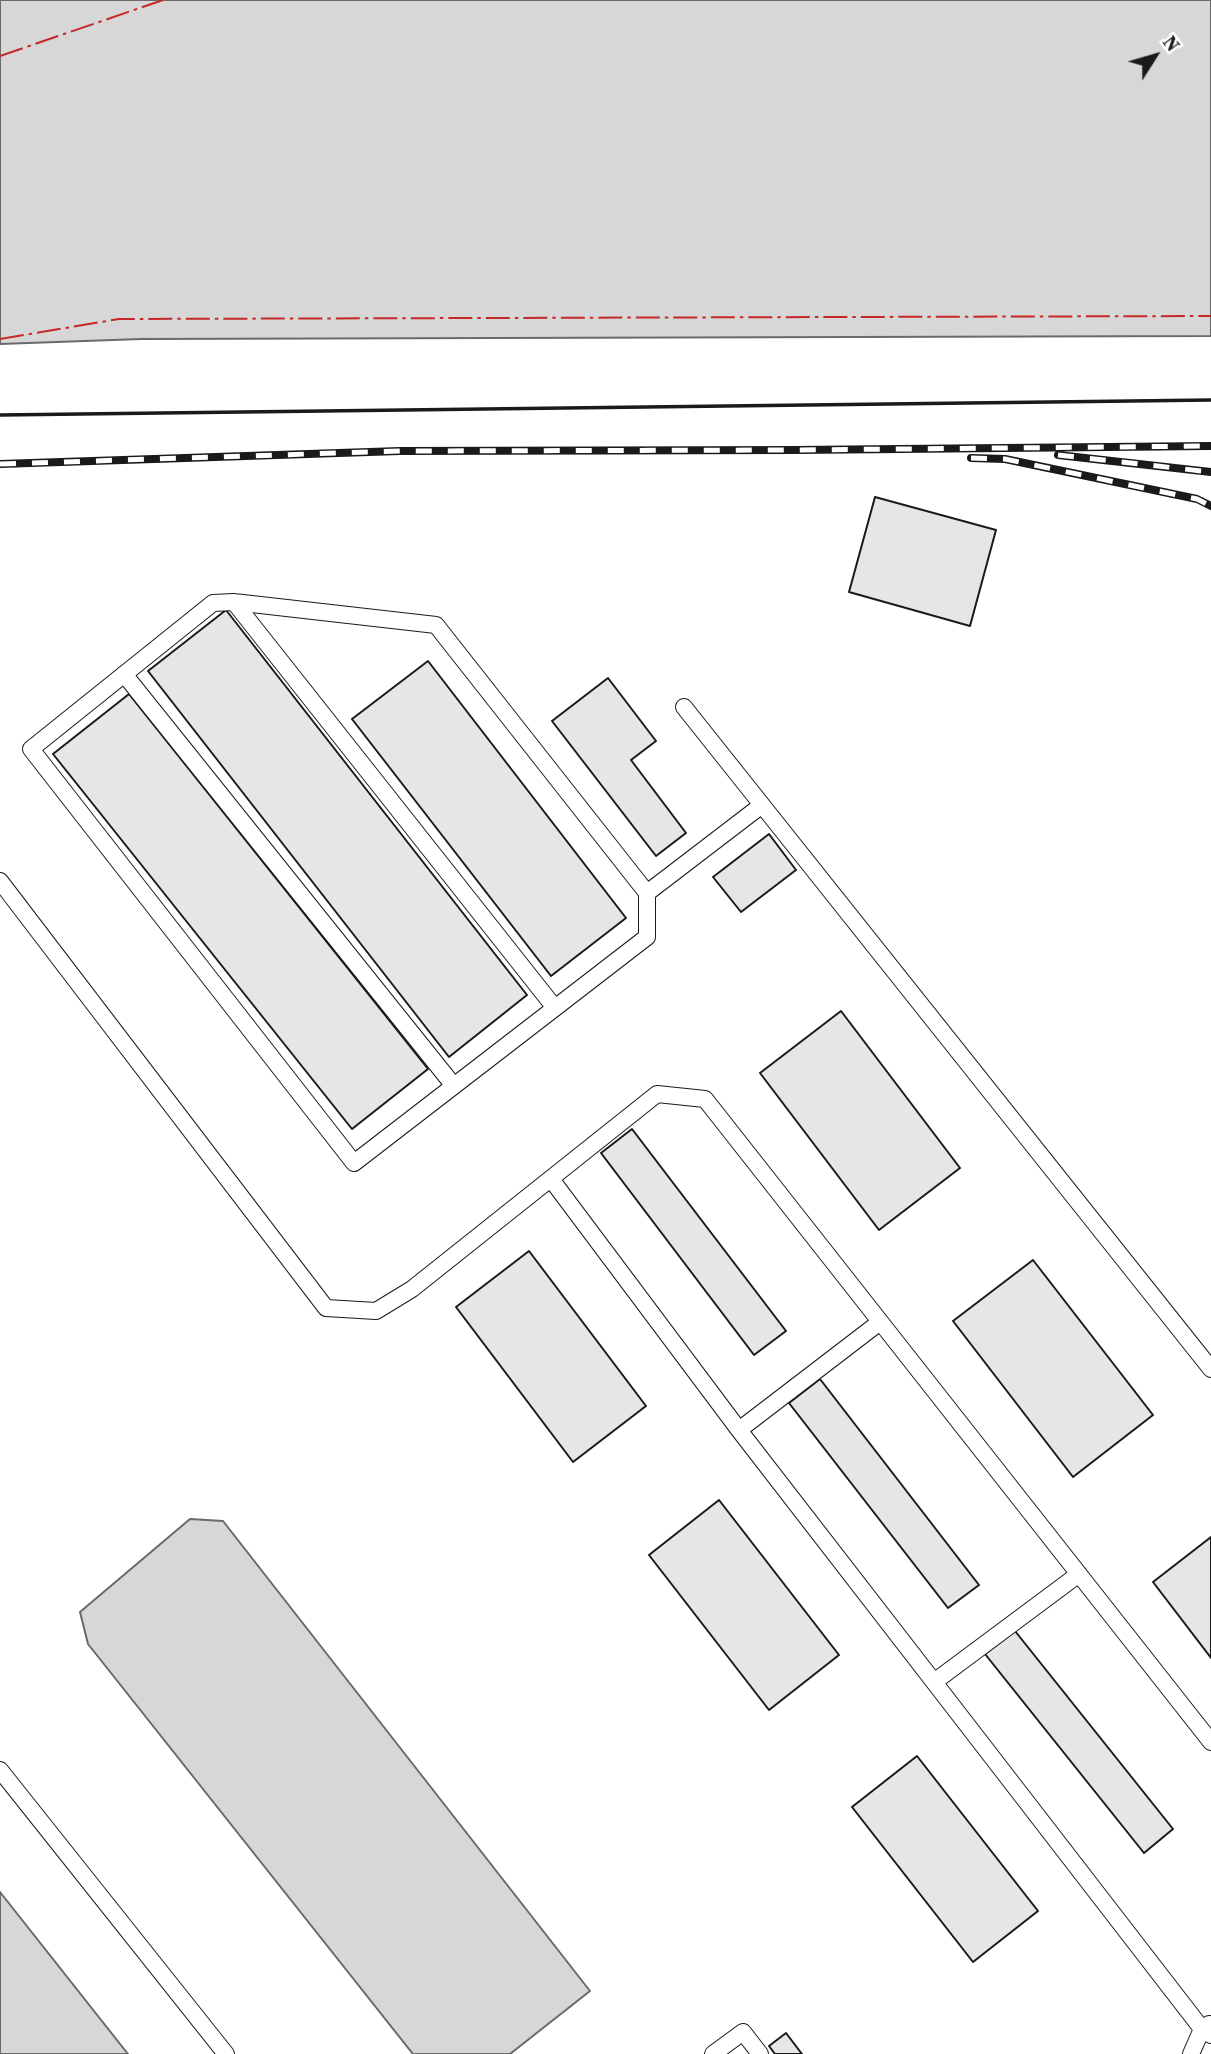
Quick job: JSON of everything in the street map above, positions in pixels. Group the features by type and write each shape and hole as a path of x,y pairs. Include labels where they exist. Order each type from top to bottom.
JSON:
{"lane":[{"path":"234,602 555,1008"},
{"path":"234,602 436,625 647,893 647,937 354,1163 31,749 213,603 234,602"},
{"path":"124,674 454,1086"},
{"path":"684,707 1211,1369"},
{"path":"647,893 762,805"},
{"path":"0,881 326,1308 376,1311 412,1289 657,1094 705,1099 1211,1742"},
{"path":"551,1179 933,1682 1208,2029 1191,2054"},
{"path":"739,1430 880,1322"},
{"path":"933,1682 1079,1574"},
{"path":"0,1770 226,2054"},
{"path":"713,2054 743,2032 760,2054"}],"shaded area":[{"path":"0,0 1211,0 1211,336 141,339 0,344"},
{"path":"190,1519 223,1521 590,1991 510,2054 413,2054 88,1644 80,1612"},
{"path":"0,1892 128,2054 0,2054"}],"building":[{"path":"875,497 996,530 970,626 849,592"},
{"path":"226,610 527,995 449,1057 148,671"},
{"path":"428,661 626,918 551,976 352,719"},
{"path":"608,678 656,741 631,760 686,833 656,856 552,721"},
{"path":"129,694 428,1069 352,1129 53,754"},
{"path":"769,834 796,870 741,912 713,877"},
{"path":"841,1011 960,1168 879,1230 760,1073"},
{"path":"632,1129 786,1331 754,1355 601,1153"},
{"path":"529,1251 646,1406 573,1462 456,1307"},
{"path":"1033,1260 1153,1415 1073,1477 953,1321"},
{"path":"820,1379 979,1585 948,1608 789,1403"},
{"path":"719,1500 839,1655 769,1710 649,1555"},
{"path":"1211,1537 1211,1658 1153,1582"},
{"path":"1015,1631 1173,1829 1144,1853 985,1654"},
{"path":"917,1756 1038,1911 973,1962 852,1807"},
{"path":"786,2033 802,2054 775,2054 769,2046"}],"railway":[{"path":"0,464 400,451 1211,446"},
{"path":"1058,455 1211,472"},
{"path":"971,458 1005,459 1197,499 1211,506"}],"wall":[{"path":"0,415 1211,400"}],"power":[{"path":"0,56 163,0"},
{"path":"0,339 119,319 1211,316"}]}
